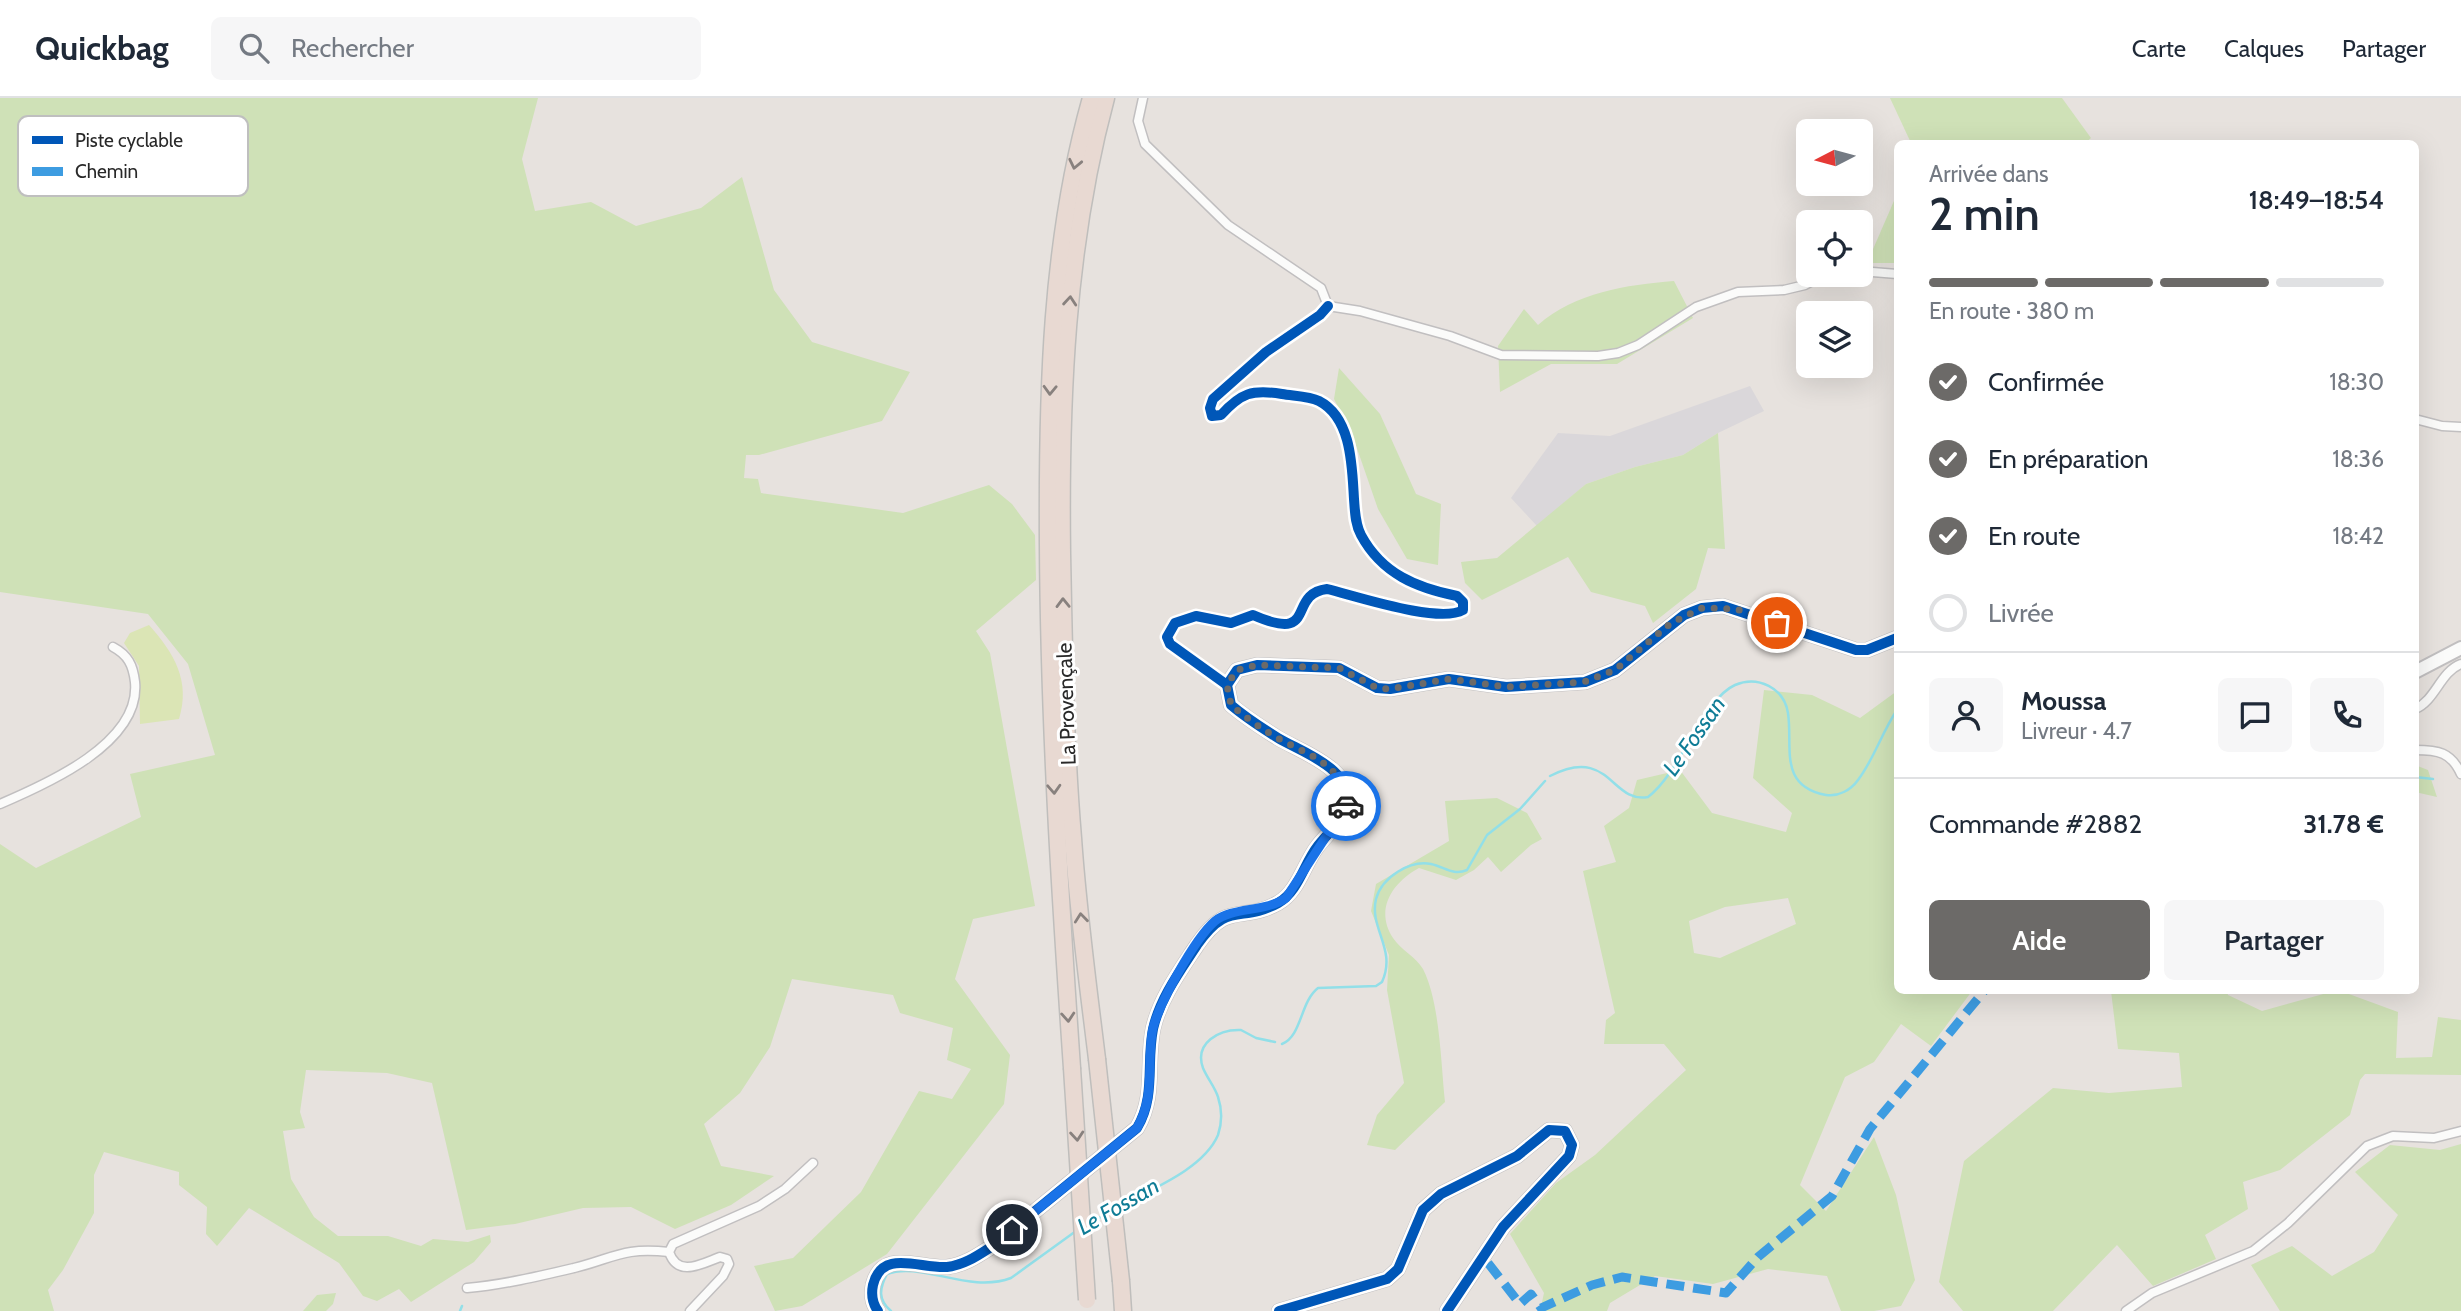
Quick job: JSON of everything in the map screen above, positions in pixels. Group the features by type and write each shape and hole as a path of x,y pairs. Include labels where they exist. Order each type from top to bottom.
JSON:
{"highway":[{"name":"La Provençale","path":"1087,1305 1072,1068 1059,721 1052,363 1059,265 1073,171 1091,98"},
{"name":"La Provençale","path":"1055,517 1071,288 1083,199 1106,98"},
{"name":"La Provençale","path":"1059,721 1123,1311"}],"street":[{"path":"1143,98 1138,121 1145,144 1228,225 1315,282 1321,288 1328,306"},
{"path":"1873,272 1894,274"},
{"path":"1328,306 1360,311 1450,336 1501,355 1598,356 1618,353 1637,345 1669,327 1688,310 1706,303 1738,292 1797,287"},
{"path":"878,1311 873,1303 872,1291 883,1266 893,1262 948,1267 966,1263 1137,1128 1148,1104 1152,1033 1157,1013 1198,944 1215,921 1276,905 1286,898 1315,849 1341,818 1347,806 1346,792 1332,768 1242,715 1231,705 1227,685 1170,644 1167,637 1174,622 1196,616 1231,623 1253,615 1275,625 1287,625 1296,621 1309,596 1317,590 1327,589 1424,611 1455,614 1463,610 1463,601 1457,596 1410,584 1392,572 1360,535 1356,524 1351,462 1343,429 1327,406 1316,400 1259,392 1235,399 1221,415 1212,416 1210,408 1213,399 1266,352 1320,315 1328,306"},
{"path":"2419,420 2461,428"},
{"path":"1227,685 1237,670 1257,665 1339,668 1377,688 1390,689 1449,679 1506,687 1584,682 1615,670 1671,623 1702,608 1736,609 1856,650 1867,650 1894,639"},
{"path":"0,804 90,756 119,733 131,712 135,683 128,658 113,647"},
{"path":"2419,670 2461,648"},
{"path":"2419,707 2425,704 2448,673 2461,664"},
{"path":"2419,750 2444,752 2452,757 2461,774"},
{"path":"1279,1311 1387,1279 1398,1269 1423,1210 1441,1194 1517,1156 1549,1130 1565,1131 1572,1145 1569,1156 1503,1227 1447,1311"},
{"path":"2126,1311 2152,1293 2253,1251 2288,1223 2367,1146 2393,1136 2434,1139 2461,1131"},
{"path":"690,1311 723,1276 729,1264 727,1259 720,1257 695,1267 682,1268 672,1262 669,1252 673,1244 690,1234 759,1206 785,1189 813,1163"},
{"path":"467,1288 576,1268 616,1253 642,1249 669,1252"}],"shaded area":[{"path":"1750,386 1764,411 1718,433 1683,455 1635,467 1586,484 1537,526 1511,498 1558,433 1610,436"}],"green space":[{"path":"0,98 538,98 522,159 535,211 591,202 636,226 701,208 742,177 774,290 812,342 910,372 882,421 759,455 746,455 744,478 758,479 761,493 903,513 989,485 1012,504 1035,535 1036,580 976,631 990,653 1035,906 973,919 955,979 1010,1055 1004,1104 887,1254 802,1306 775,1311 754,1266 793,1258 861,1192 919,1091 952,1099 971,1069 947,1060 953,1028 900,1013 893,995 792,979 770,1047 740,1093 704,1124 721,1166 774,1176 731,1205 675,1229 631,1207 583,1208 515,1224 466,1230 432,1083 387,1073 306,1070 300,1112 305,1128 283,1131 291,1179 314,1217 338,1236 388,1236 421,1246 433,1239 468,1242 490,1235 491,1242 474,1262 411,1302 399,1289 377,1301 363,1296 339,1263 249,1208 217,1246 206,1234 207,1207 179,1185 179,1172 104,1152 94,1175 94,1213 63,1270 48,1290 54,1311 0,1311 0,844 36,868 141,817 130,774 215,755 188,664 148,614 0,592"},
{"path":"1890,98 2062,98 2091,138 2089,140 1910,140"},
{"path":"1894,201 1894,263 1873,263 1873,249"},
{"path":"1674,281 1693,318 1617,364 1551,364 1500,392 1498,346 1524,309 1538,325 1569,305 1602,292"},
{"path":"1339,368 1380,414 1416,494 1441,504 1438,565 1407,559 1378,509 1352,434 1334,399"},
{"path":"1718,433 1725,549 1708,548 1696,589 1653,623 1645,606 1591,592 1568,557 1482,600 1465,583 1461,562 1497,558 1586,484 1635,467 1683,455"},
{"path":"149,625 166,646 178,668 183,692 182,705 179,719 140,724 139,666 124,643 130,633"},
{"path":"1764,690 1812,695 1860,718 1894,693 1894,994 1970,994 1931,1046 1901,1024 1874,1062 1845,1077 1800,1185 1826,1211 1874,1137 1896,1195 1915,1280 1901,1306 1874,1311 1841,1311 1827,1276 1768,1269 1713,1284 1655,1276 1610,1303 1607,1311 1540,1311 1544,1293 1510,1234 1556,1183 1595,1155 1686,1070 1664,1044 1604,1044 1606,1020 1615,1013 1583,871 1616,862 1604,826 1629,808 1637,780 1680,770 1712,813 1786,832 1792,813 1753,778","holes":["1788,898 1796,924 1720,958 1694,953 1689,921 1725,907"]},
{"path":"2419,767 2428,770 2437,797 2419,793"},
{"path":"1497,798 1527,813 1542,839 1531,845 1501,872 1488,857 1474,870 1456,880 1419,868 1401,881 1389,897 1385,917 1393,938 1423,969 1429,983 1439,1034 1445,1102 1395,1150 1367,1145 1377,1115 1404,1083 1387,990 1389,955 1371,911 1376,884 1449,841 1445,801"},
{"path":"2111,994 2228,994 2262,1011 2324,994 2349,994 2398,1012 2396,1058 2432,1057 2438,1017 2461,1020 2461,1075 2365,1074 2360,1080 2350,1115 2280,1170 2243,1182 2248,1209 2205,1235 2216,1259 2153,1286 2117,1245 2053,1311 1963,1311 1939,1282 1964,1161 2053,1088 2109,1093 2182,1087 2179,1053 2118,1049"},
{"path":"2461,1144 2461,1311 2280,1311 2251,1265 2292,1246 2332,1276 2374,1252 2398,1215 2355,1172 2390,1145 2440,1150"},
{"path":"336,1293 333,1304 326,1311 303,1311 317,1295"}],"waterway":[{"name":"Le Fossan","path":"1550,776 1570,768 1585,767 1598,771 1636,797 1648,797 1671,771 1702,720 1723,693 1735,685 1752,682 1769,686 1786,704 1794,774 1811,790 1835,795 1848,790 1858,780 1894,715"},
{"name":"Le Fossan","path":"2419,777 2433,779"},
{"name":"Le Fossan","path":"1282,1044 1294,1034 1312,994 1318,988 1376,986 1382,982 1386,959 1375,910 1376,899 1384,884 1398,872 1423,863 1453,872 1467,870 1487,835 1520,809 1545,781"},
{"name":"Le Fossan","path":"1118,1207 1188,1169 1211,1147 1218,1135 1221,1121 1219,1102 1201,1059 1202,1051 1210,1039 1225,1032 1241,1030 1256,1038 1275,1042"},
{"name":"Le Fossan","path":"1088,1224 1106,1214"},
{"name":"Le Fossan","path":"891,1311 881,1294 887,1274 915,1271 962,1280 995,1282 1011,1278 1076,1231"},
{"path":"460,1311 462,1306"}],"marked path":[{"path":"1488,1263 1520,1304 1531,1294 1541,1308 1592,1285 1622,1277 1726,1293 1758,1257 1832,1196 1870,1129 1982,994"}],"cycle path":[{"path":"1227,685 1170,644 1167,637 1175,623 1196,616 1231,623 1253,615 1287,624 1295,621 1307,599 1327,589 1436,614 1463,610 1463,602 1457,596 1428,589 1390,569 1379,560 1361,535 1356,522 1348,444 1338,419 1330,409 1311,398 1263,392 1241,397 1221,415 1212,416 1210,408 1213,399 1266,352 1320,315 1328,306"},
{"path":"878,1311 873,1302 872,1289 878,1274 885,1267 903,1263 947,1267 975,1257 991,1247 1137,1128 1147,1104 1151,1042 1156,1018 1197,945 1208,931 1227,917 1265,909 1285,898 1296,885 1312,854 1343,814 1347,795 1344,784 1336,773 1326,764 1278,738 1231,705 1227,685 1237,670 1257,665 1339,668 1377,688 1390,689 1449,679 1506,687 1585,682 1615,670 1684,615 1702,608 1723,606 1856,650 1867,650 1894,639"},
{"path":"1279,1311 1387,1279 1398,1269 1423,1210 1441,1194 1517,1156 1549,1130 1565,1131 1572,1145 1569,1156 1503,1227 1447,1311"}],"way so far":[{"path":"1346,806 1346,792 1332,768 1280,739 1231,705 1227,685 1237,670 1244,666 1257,665 1339,668 1367,684 1390,689 1449,679 1506,687 1584,682 1615,670 1671,623 1702,608 1723,606 1777,623"}],"route":[{"path":"1012,1230 1137,1128 1148,1104 1152,1033 1157,1013 1167,992 1198,944 1215,921 1225,916 1276,905 1286,898 1315,849 1341,818 1346,806"}]}
